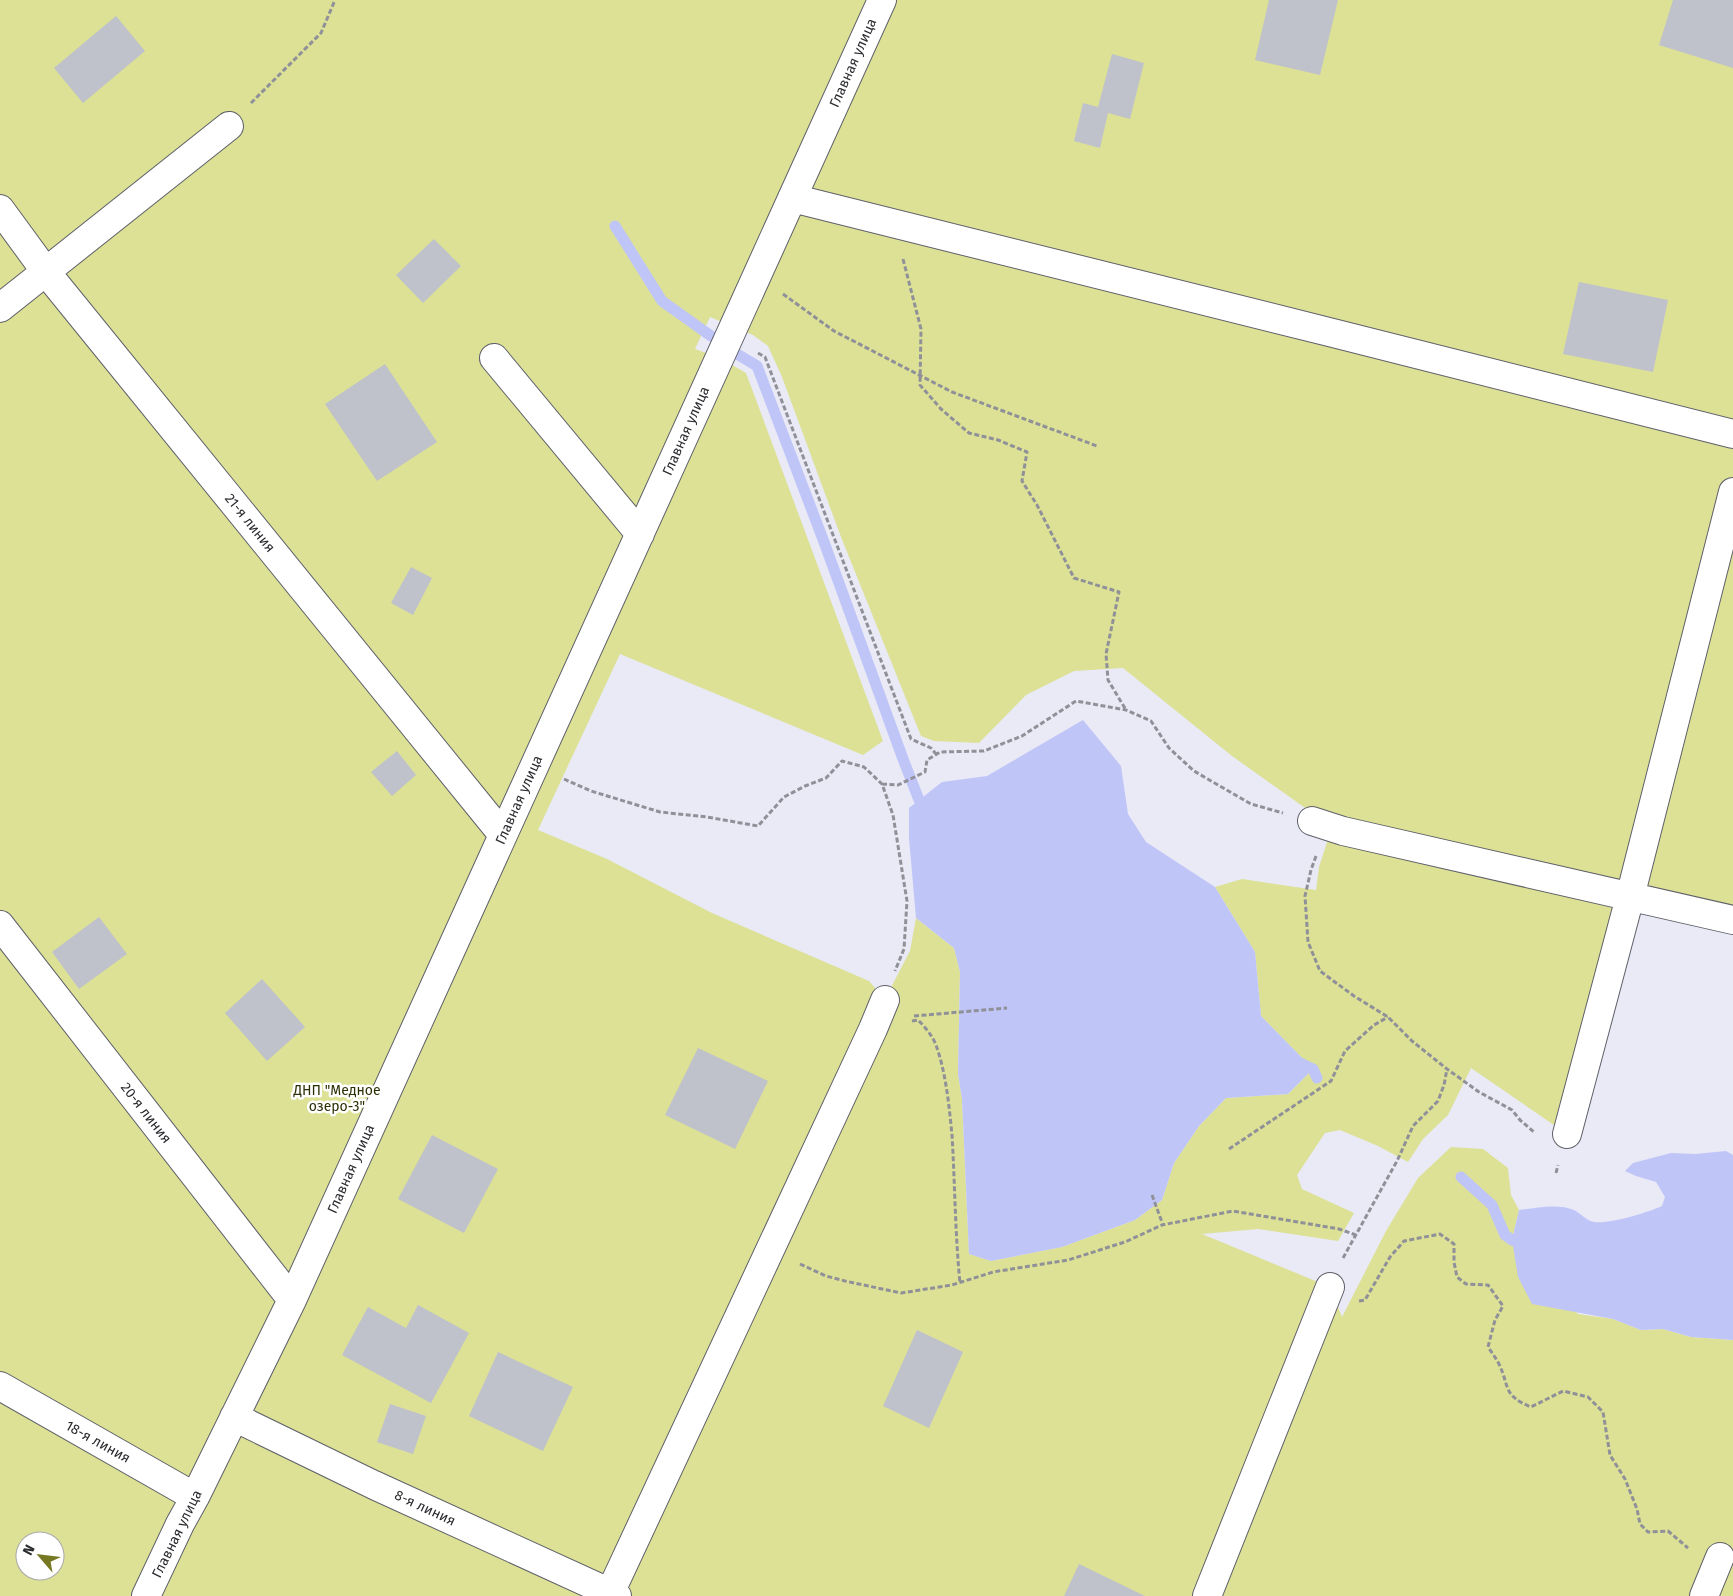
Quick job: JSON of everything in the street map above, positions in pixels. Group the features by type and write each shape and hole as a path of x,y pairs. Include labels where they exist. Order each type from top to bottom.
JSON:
{"street":[{"name":"Главная улица","path":"146,1596 292,1300 882,0"},
{"path":"0,308 229,126"},
{"path":"792,198 1733,434"},
{"name":"21-я линия","path":"0,210 46,272 503,835"},
{"path":"494,358 640,534"},
{"path":"1567,1134 1630,897 1733,492"},
{"path":"1319,823 1733,920"},
{"name":"20-я линия","path":"0,925 292,1300"},
{"path":"614,1594 878,1016"},
{"path":"1207,1596 1330,1287"},
{"name":"18-я линия","path":"0,1386 195,1497"},
{"name":"8-я линия","path":"234,1417 374,1485 614,1594"}],"path":[{"path":"229,126 283,69 321,33 335,0"},
{"path":"892,223 907,272 921,329 920,385 941,409 969,433 998,440 1027,452 1022,481 1037,505 1074,578 1119,592 1106,654 1108,680 1126,710"},
{"path":"782,293 834,332 952,392 1096,446"},
{"path":"765,357 911,739 931,748 936,754"},
{"path":"882,784 898,784 925,772 927,760 940,752 984,751 1022,736 1076,701 1126,710 1151,721 1169,748 1194,771 1251,804 1319,823 1324,836 1311,870 1305,896 1308,942 1320,971 1354,996 1388,1017 1412,1041 1447,1069 1479,1092 1512,1110 1520,1120"},
{"path":"534,766 591,791 660,812 707,817 758,826 784,797 826,778 842,761 864,767 882,784 893,815 907,901 904,949 878,1016"},
{"path":"878,1016 1008,1008"},
{"path":"878,1016 918,1020 927,1029 935,1043 943,1069 950,1110 956,1190 956,1242 960,1283"},
{"path":"1229,1149 1331,1081 1345,1051 1374,1025 1388,1017"},
{"path":"1342,1260 1397,1161 1413,1126 1438,1101 1447,1069"},
{"path":"1152,1194 1163,1225"},
{"path":"770,1249 826,1276 901,1293 960,1283 993,1272 1068,1260 1125,1242 1163,1225 1233,1211 1339,1228 1356,1235"},
{"path":"1357,1301 1365,1300 1390,1257 1404,1241 1440,1234 1454,1244 1454,1262 1457,1277 1466,1284 1488,1285 1503,1306 1495,1320 1488,1347 1500,1365 1508,1391 1521,1402 1531,1407 1563,1391 1588,1397 1603,1412 1610,1455 1624,1479 1637,1509 1640,1524 1648,1532 1668,1531 1687,1547 1712,1576"}],"green space":[{"name":"ДНП \"Медное озеро-3\"","path":"0,0 1733,0 1733,920 1630,897 1567,1134 1471,1068 1448,1115 1423,1139 1408,1162 1378,1146 1340,1130 1325,1133 1297,1175 1302,1189 1354,1213 1338,1241 1258,1229 1202,1234 1330,1287 1342,1317 1386,1231 1418,1178 1451,1147 1483,1149 1508,1168 1511,1195 1519,1210 1512,1240 1578,1314 1613,1319 1641,1330 1663,1329 1691,1337 1733,1340 1733,1596 0,1596","holes":["710,317 753,335 768,346 782,377 841,537 921,736 934,741 979,743 1026,695 1074,671 1123,668 1232,756 1332,827 1319,867 1316,890 1242,879 1215,887 1255,952 1261,1016 1313,1069 1288,1094 1226,1098 1199,1126 1174,1163 1162,1200 1135,1220 1062,1247 991,1261 969,1254 962,1099 958,1074 960,972 954,948 916,918 910,951 885,999 869,981 712,913 607,859 538,830 620,654 863,755 883,741 746,373 720,358 695,349"]}],"water":[{"path":"1083,720 1121,766 1128,814 1146,842 1215,887 1255,952 1261,1016 1313,1069 1288,1094 1226,1098 1199,1126 1174,1163 1162,1200 1135,1220 1062,1247 991,1261 969,1254 962,1099 958,1074 960,972 954,948 916,918 909,838 909,808 942,782 987,776"},
{"path":"1726,1151 1733,1155 1733,1340 1691,1337 1663,1329 1641,1330 1613,1319 1532,1304 1518,1277 1512,1240 1519,1210 1547,1207 1568,1208 1594,1222 1619,1220 1638,1215 1662,1206 1665,1197 1656,1182 1625,1171 1633,1163 1671,1153 1695,1154"}],"building":[{"path":"1269,0 1338,0 1320,75 1255,60"},
{"path":"1673,0 1733,0 1733,68 1659,45"},
{"path":"116,16 145,51 83,103 54,68"},
{"path":"1112,54 1144,63 1130,119 1108,113 1100,148 1074,141 1083,103 1098,107"},
{"path":"434,239 461,266 423,303 396,275"},
{"path":"1579,282 1668,300 1653,372 1563,354"},
{"path":"385,364 437,442 377,481 325,404"},
{"path":"411,567 432,578 413,615 391,603"},
{"path":"397,751 416,775 392,796 371,772"},
{"path":"99,917 127,954 79,989 52,952"},
{"path":"262,979 305,1027 267,1061 225,1013"},
{"path":"698,1048 768,1081 735,1149 665,1115"},
{"path":"432,1135 498,1169 464,1233 398,1199"},
{"path":"418,1305 469,1333 431,1403 342,1355 368,1307 406,1328"},
{"path":"917,1330 963,1352 929,1428 883,1406"},
{"path":"498,1352 573,1387 543,1451 469,1416"},
{"path":"390,1404 426,1416 413,1454 377,1442"},
{"path":"1079,1564 1145,1596 1064,1596"}],"waterway":[{"path":"615,226 662,301 711,336"},
{"path":"737,354 757,366 919,800 930,809"},
{"path":"1300,1063 1313,1069 1317,1078"},
{"path":"1461,1177 1492,1205 1505,1235 1526,1246"}]}
